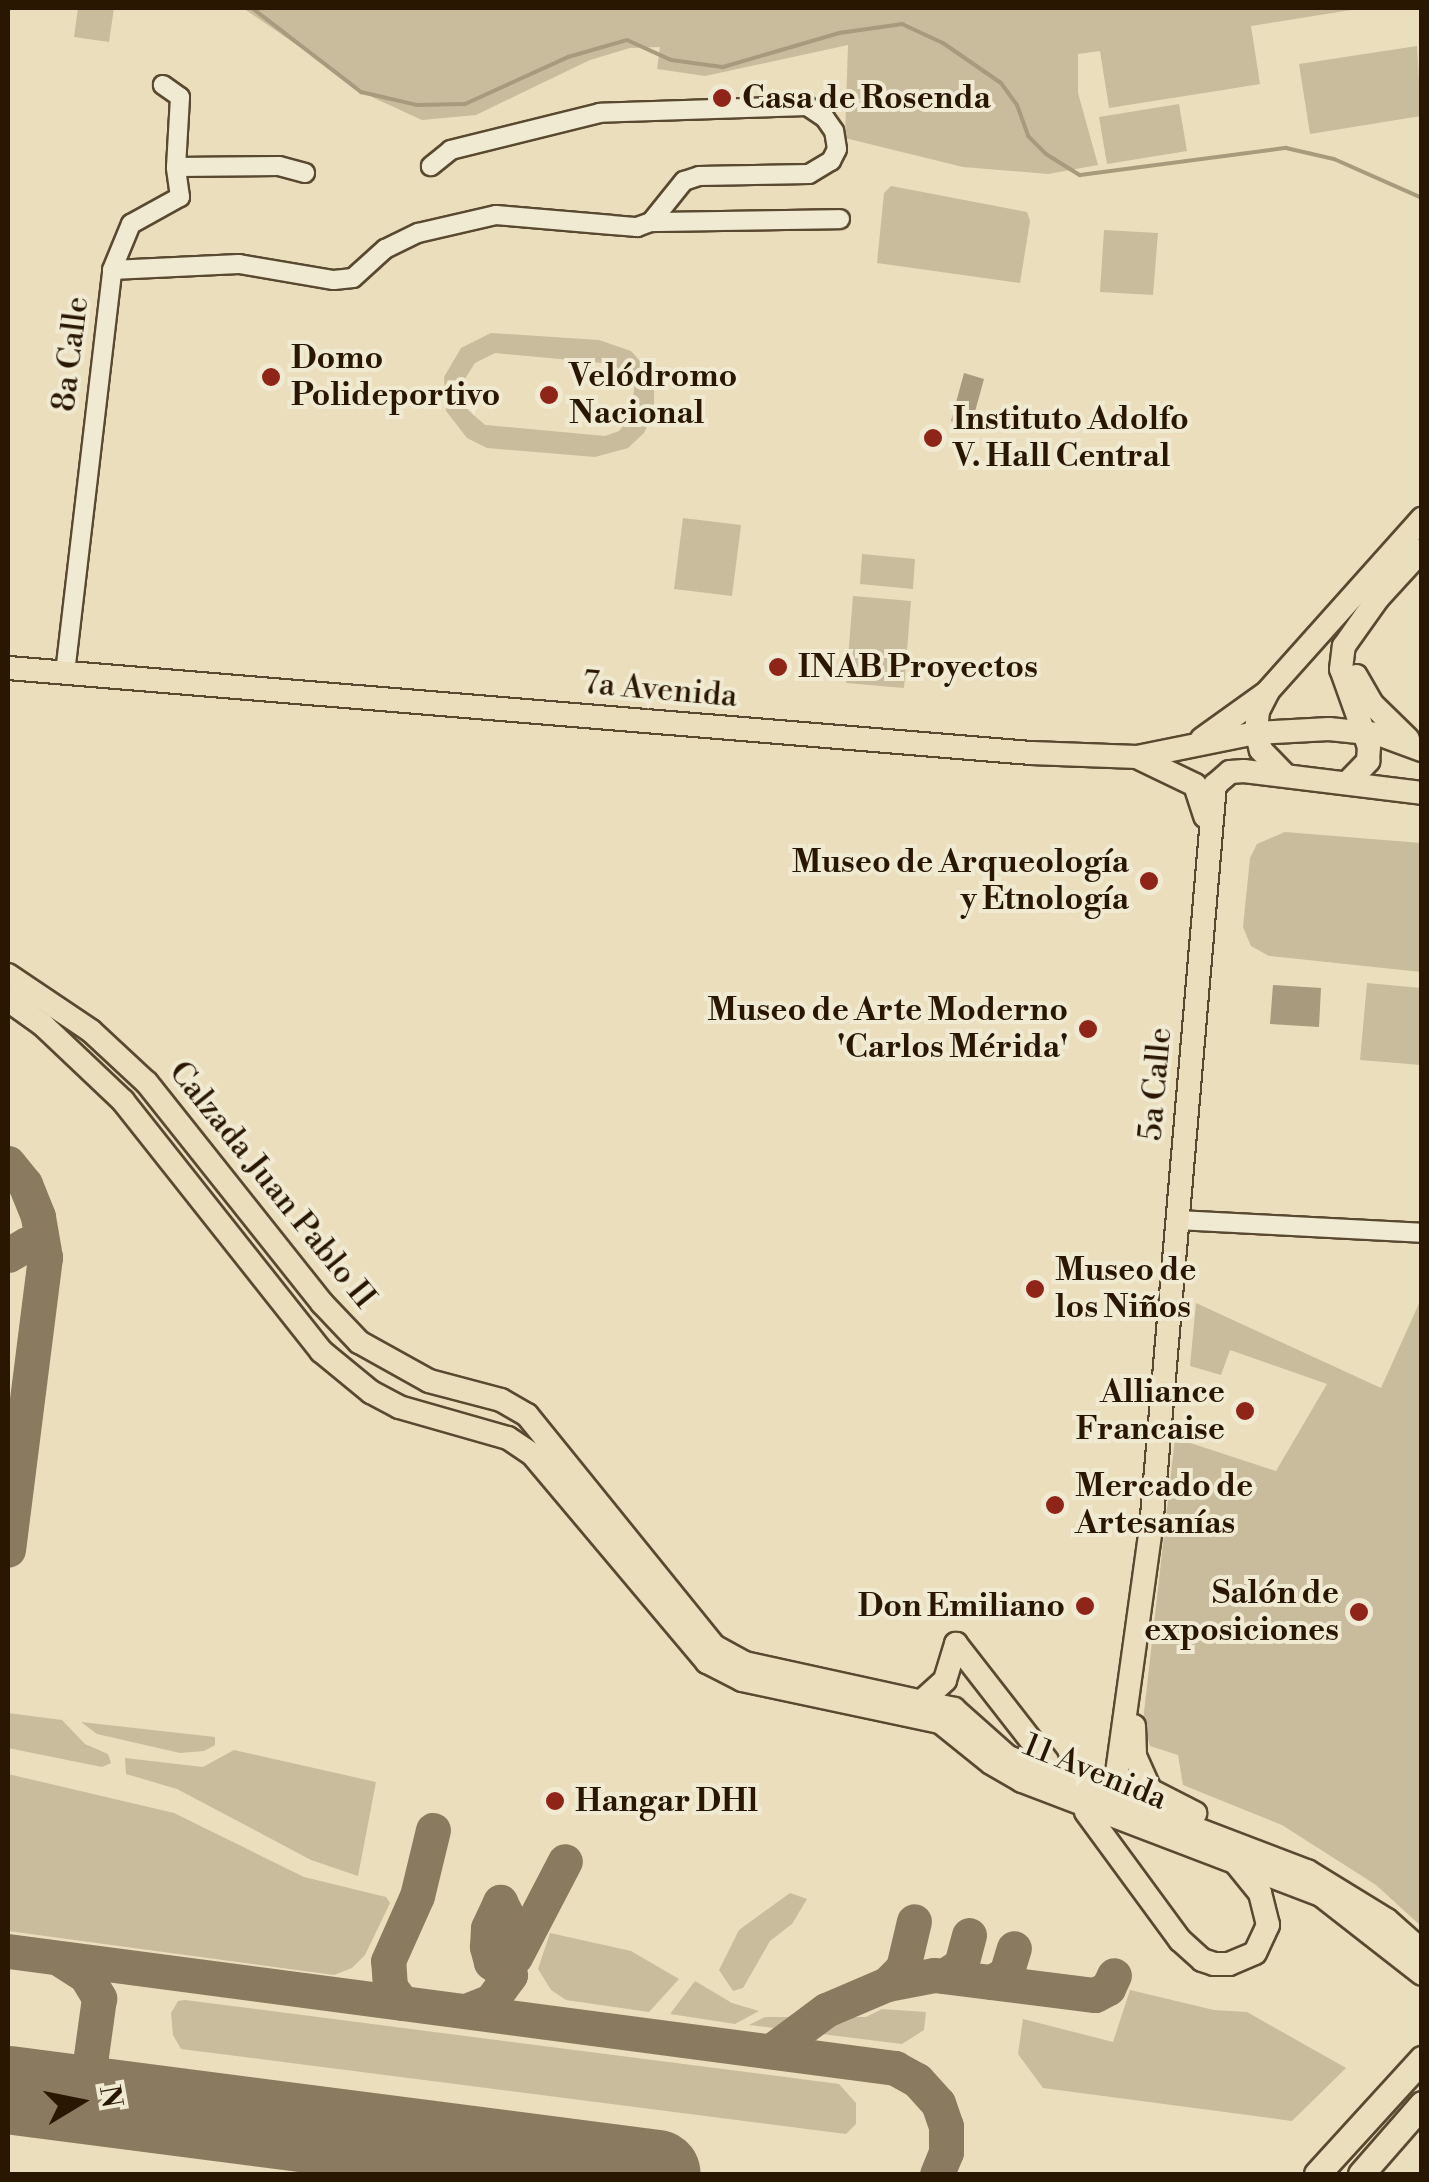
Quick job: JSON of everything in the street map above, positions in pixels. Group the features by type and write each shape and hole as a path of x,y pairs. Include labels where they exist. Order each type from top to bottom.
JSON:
{"highway":[{"path":"1317,2174 1422,2059"},
{"path":"1361,2174 1422,2104"}],"main road":[{"path":"1188,748 1268,691 1422,519"},
{"path":"1350,781 1368,761 1365,731 1341,669 1344,646 1422,550"},
{"path":"1355,628 1355,672 1363,692 1421,750"},
{"name":"7a Avenida","path":"8,668 1031,753 1137,758 1256,734 1365,731 1421,750"},
{"path":"1268,691 1258,711 1256,734 1271,764 1284,775 1422,793"},
{"path":"1137,758 1174,773 1200,793 1205,811 1204,874"},
{"path":"1422,764 1422,785"},
{"name":"5a Calle","path":"1114,1787 1151,1528 1204,874 1216,785 1221,777 1244,771 1284,775"},
{"name":"Calzada Juan Pablo II","path":"8,975 91,1032 147,1082 322,1304 359,1342 429,1382 501,1400 526,1414 700,1632 737,1669"},
{"name":"Calzada Juan Pablo II","path":"8,1000 43,1025 123,1101 321,1351 370,1392 399,1407 508,1438 532,1454 697,1653 737,1669"},
{"path":"1151,1528 1152,1572 1133,1738 1141,1775 1162,1798 1274,1843 1307,1870"},
{"path":"922,1701 946,1680 956,1644 1047,1761"},
{"name":"11 Avenida","path":"737,1669 954,1709 1008,1758 1307,1870 1387,1920 1422,1951"},
{"name":"11 Avenida","path":"737,1669 940,1722 991,1763 1022,1781 1320,1895 1422,1974"},
{"path":"1086,1812 1190,1951 1214,1964 1229,1964 1255,1953 1268,1925 1260,1893 1234,1860"},
{"path":"1117,1825 1131,1871"}],"street":[{"name":"8a Calle","path":"65,673 112,270 131,224 180,198 176,166 180,97 163,85"},
{"path":"431,166 451,150 600,113 807,106 825,118 834,132 836,149 822,170 699,176 673,190 651,222"},
{"path":"176,166 279,166 306,174"},
{"path":"112,270 239,264 334,280 352,278 385,249 418,233 496,214 619,229 651,222 840,219"},
{"path":"1177,1220 1422,1234"}],"shaded area":[{"path":"78,8 114,8 109,42 74,37"},
{"path":"243,8 1364,8 1251,26 1260,84 1223,90 1109,108 1100,51 1078,54 1078,93 1098,165 1048,174 963,167 845,138 848,45 705,76 657,69 660,47 630,48 590,60 476,115 422,120 374,98"},
{"path":"1417,46 1421,116 1310,134 1299,64"},
{"path":"1179,104 1187,151 1107,164 1099,117"},
{"path":"891,186 1027,212 1030,221 1020,283 877,263 884,193"},
{"path":"1104,230 1158,233 1153,295 1100,292"},
{"path":"491,333 599,340 631,351 646,368 654,389 654,412 644,433 628,448 595,457 487,448 467,438 446,411 444,377 461,348","holes":["495,353 614,364 634,385 633,414 619,431 605,436 485,425 468,410 463,382 475,363"]},
{"path":"964,373 984,379 971,426 951,421"},
{"path":"683,518 741,525 732,596 674,589"},
{"path":"862,554 915,559 913,589 860,584"},
{"path":"853,596 911,601 904,688 846,683"},
{"path":"1285,832 1421,843 1421,972 1269,956 1251,946 1243,927 1250,858 1257,844"},
{"path":"1367,983 1421,988 1421,1065 1360,1060"},
{"path":"1273,985 1321,988 1319,1027 1270,1024"},
{"path":"1421,1299 1421,1926 1376,1885 1282,1825 1183,1785 1178,1755 1150,1746 1143,1721 1175,1438 1276,1471 1327,1384 1230,1350 1221,1375 1190,1366 1196,1303 1381,1388"},
{"path":"8,1713 62,1720 85,1744 108,1754 111,1763 102,1767 8,1748"},
{"path":"81,1722 215,1737 215,1745 204,1751 180,1753 97,1734"},
{"path":"234,1750 376,1782 358,1876 311,1860 177,1789 126,1774 125,1758 203,1767"},
{"path":"8,1774 174,1813 304,1877 386,1897 390,1903 365,1955 352,1968 334,1975 8,1931"},
{"path":"790,1893 807,1899 792,1924 770,1941 743,1988 733,1991 719,1970 739,1930"},
{"path":"550,1933 631,1951 679,1979 649,2012 566,2000 551,1990 538,1969"},
{"path":"695,1981 732,2003 759,2011 735,2024 670,2014"},
{"path":"1130,1990 1214,2010 1247,2012 1346,2068 1292,2121 1043,2088 1018,2054 1023,2019 1113,2042"},
{"path":"178,2001 839,2084 856,2103 856,2124 846,2134 181,2049 173,2035 171,2013"},
{"path":"882,2009 926,2012 924,2030 902,2044 749,2025 765,2017 866,2017"}],"waterway":[{"path":"252,8 361,92 417,105 465,104 568,57 627,40 671,60 723,67 839,33 902,24 943,43 1001,83 1017,105 1028,136 1046,154 1080,175 1286,148 1334,159 1422,198"}],"taxiway":[{"path":"8,1163 25,1184 38,1217 45,1257 8,1550"},
{"path":"8,1255 27,1244 36,1246 45,1257"},
{"path":"402,2003 390,1987 388,1961 417,1896 433,1830"},
{"path":"515,1957 565,1861"},
{"path":"466,2011 491,2001 510,1975 491,1962 487,1947 488,1928 500,1902 516,1933 517,1951"},
{"path":"887,1984 903,1968 914,1921"},
{"path":"944,1976 961,1965 969,1935"},
{"path":"991,1982 1006,1974 1014,1948"},
{"path":"8,1951 895,2068 917,2080 938,2103 946,2126 946,2152 937,2174"},
{"path":"60,1959 86,1976 99,1998 89,2070 79,2089 67,2098"},
{"path":"771,2051 826,2010 887,1984 934,1975 1095,1995 1108,1988 1114,1975"}],"runway":[{"path":"8,2090 657,2174"}],"place":[{"name":"Casa de Rosenda","path":"722,98"},
{"name":"Domo Polideportivo","path":"271,377"},
{"name":"Velódromo Nacional","path":"549,395"},
{"name":"Instituto Adolfo V. Hall Central","path":"933,438"},
{"name":"INAB Proyectos","path":"778,667"},
{"name":"Museo de Arqueología y Etnología","path":"1149,881"},
{"name":"Museo de Arte Moderno 'Carlos Mérida'","path":"1088,1029"},
{"name":"Museo de los Niños","path":"1035,1289"},
{"name":"Alliance Francaise","path":"1245,1411"},
{"name":"Mercado de Artesanías","path":"1055,1505"},
{"name":"Don Emiliano","path":"1085,1606"},
{"name":"Salón de exposiciones","path":"1359,1612"},
{"name":"Hangar DHl","path":"555,1801"}]}
